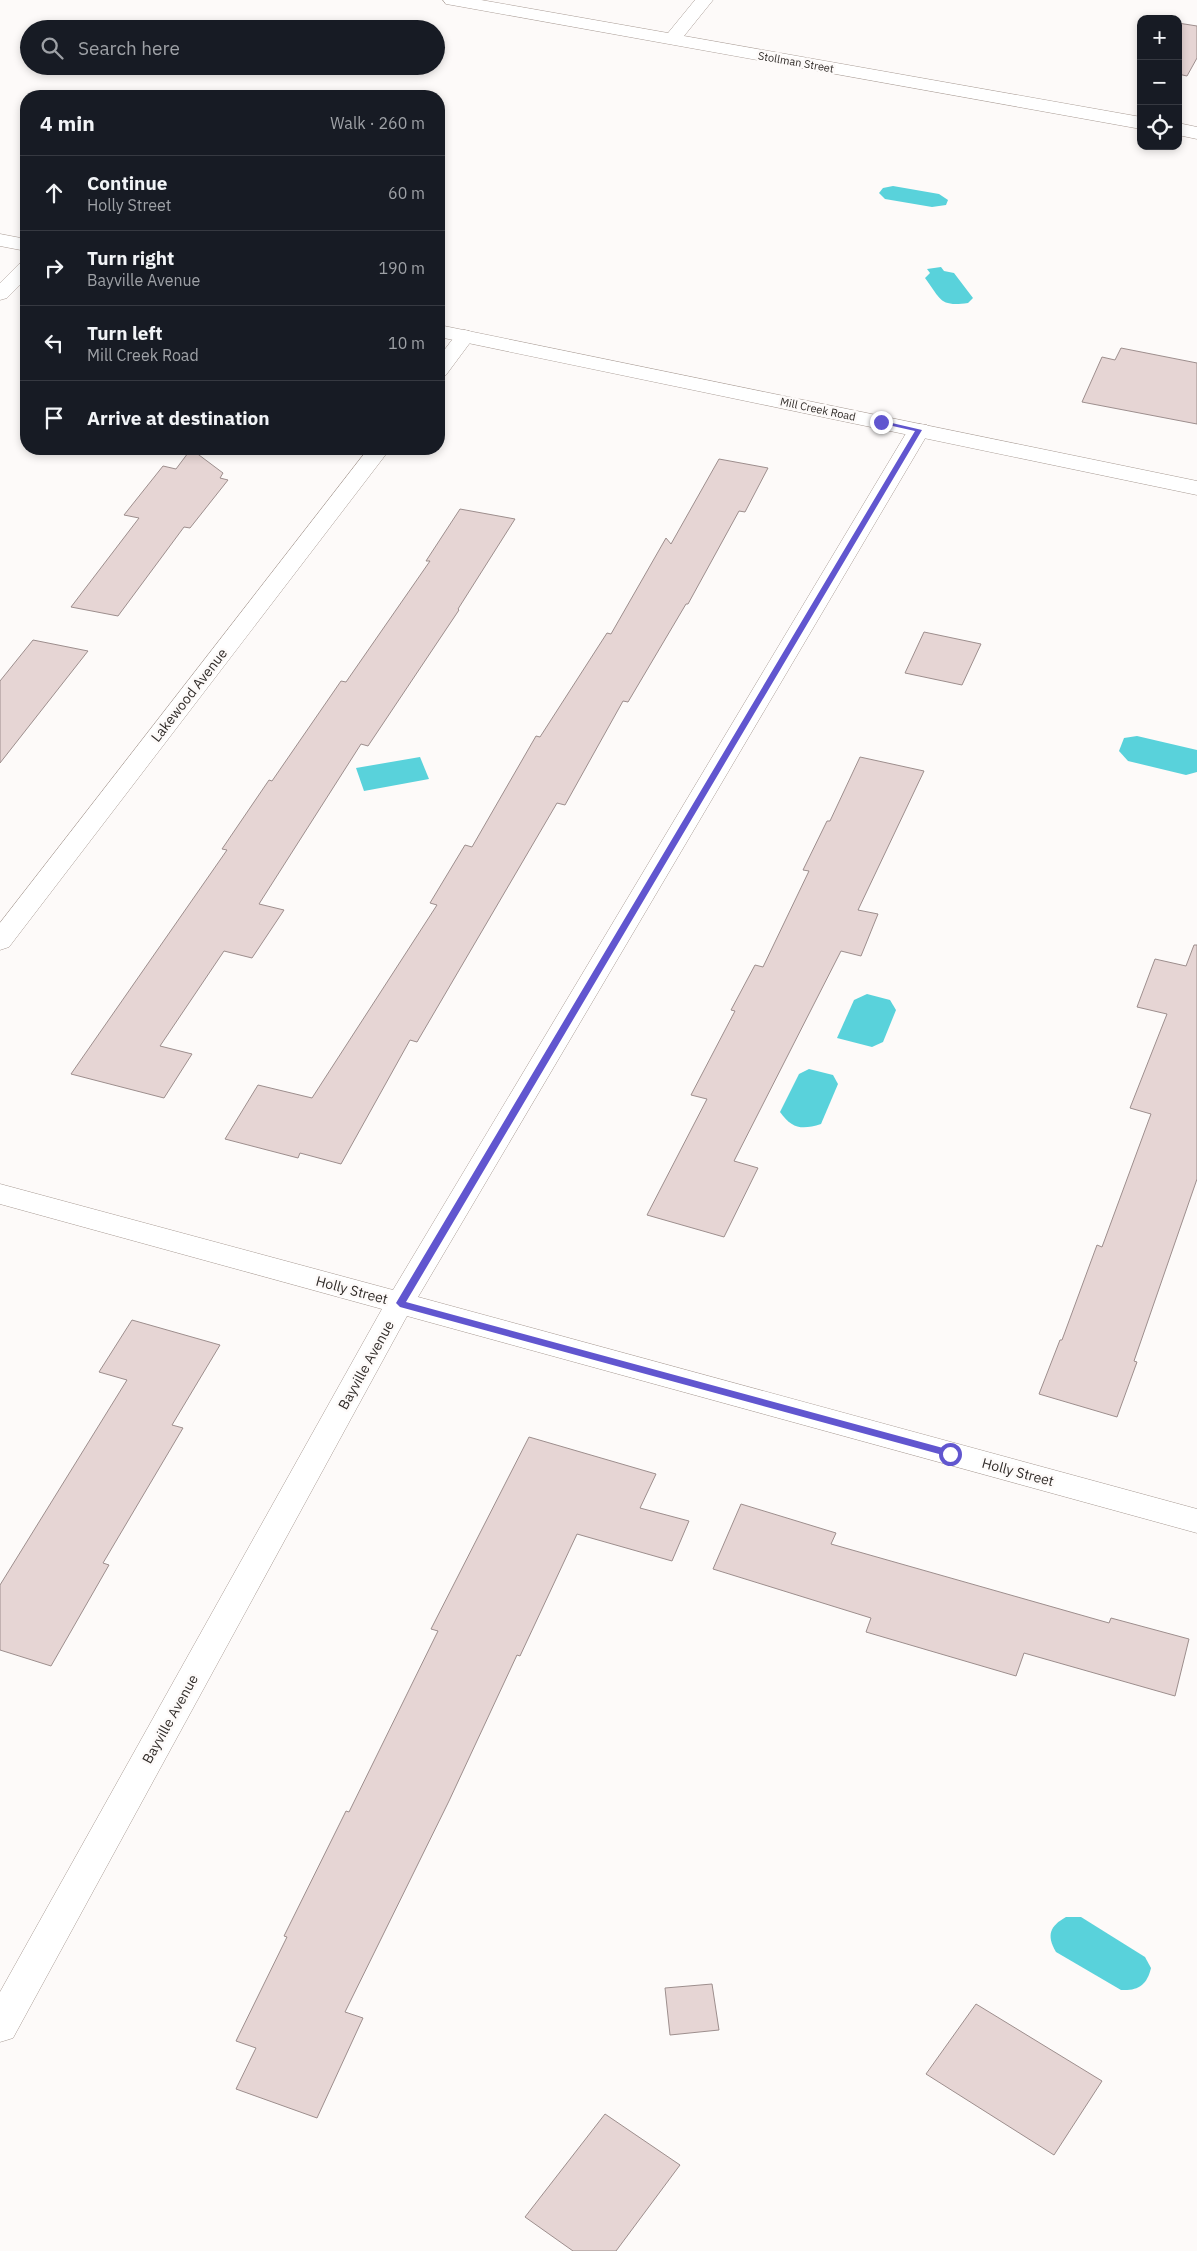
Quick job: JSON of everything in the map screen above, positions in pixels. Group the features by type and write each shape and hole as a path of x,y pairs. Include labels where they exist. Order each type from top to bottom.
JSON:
{"street":[{"name":"Stollman Street","path":"452,0 1137,122"},
{"path":"672,40 704,0"},
{"path":"1182,131 1197,133"},
{"path":"0,240 20,245"},
{"path":"0,294 20,274"},
{"name":"Mill Creek Road","path":"445,332 1197,488"},
{"path":"445,363 465,336"},
{"name":"Bayville Avenue","path":"0,2026 400,1303 919,430"},
{"name":"Lakewood Avenue","path":"0,941 374,455"},
{"name":"Holly Street","path":"0,1194 1197,1521"}],"water":[{"path":"893,186 939,194 948,200 946,205 932,207 885,199 879,193 883,188"},
{"path":"941,267 944,271 954,273 973,298 968,303 951,304 938,296 925,278 930,273 927,269"},
{"path":"1137,736 1197,750 1197,772 1186,775 1128,761 1119,751 1124,738"},
{"path":"420,757 429,779 364,791 356,768"},
{"path":"867,994 890,1000 896,1010 883,1042 872,1047 837,1038 854,1000"},
{"path":"809,1069 833,1075 838,1084 821,1124 798,1127 784,1118 780,1112 799,1074"},
{"path":"1066,1917 1081,1917 1145,1957 1151,1968 1144,1983 1137,1988 1121,1990 1056,1952 1051,1941 1051,1932 1056,1924"}],"building":[{"path":"1182,24 1197,26 1197,58 1187,76 1182,75"},
{"path":"1121,348 1197,363 1197,424 1082,402 1102,357 1115,360"},
{"path":"186,455 199,455 223,473 220,478 228,480 190,528 184,527 118,616 71,607 139,518 124,515 163,466 176,469"},
{"path":"719,459 768,468 745,512 739,511 688,604 686,604 628,702 623,701 565,805 557,803 417,1042 410,1040 341,1164 300,1153 298,1158 225,1139 258,1085 312,1098 437,905 430,903 465,845 472,847 536,736 540,737 607,633 611,634 666,538 671,544"},
{"path":"460,509 515,519 459,610 368,746 361,744 259,904 284,910 252,958 224,951 160,1046 192,1054 164,1098 71,1074 227,850 222,849 269,780 272,781 341,681 346,682 430,561 426,561"},
{"path":"924,632 981,644 962,685 905,673"},
{"path":"33,640 88,651 0,763 0,681"},
{"path":"860,757 924,771 858,910 878,914 861,956 841,951 734,1161 758,1168 724,1237 647,1215 707,1099 691,1095 735,1011 731,1010 755,965 763,967 809,871 803,870 827,821 830,821"},
{"path":"1194,945 1197,945 1197,1179 1134,1361 1137,1362 1117,1417 1039,1394 1060,1340 1062,1340 1097,1245 1102,1247 1151,1114 1130,1108 1167,1014 1137,1007 1155,959 1186,966"},
{"path":"132,1320 220,1345 172,1425 183,1428 103,1563 109,1565 51,1666 0,1650 0,1585 127,1380 99,1372"},
{"path":"529,1437 656,1474 640,1508 689,1521 672,1561 577,1534 520,1656 517,1655 449,1801 345,2012 363,2018 317,2118 236,2089 256,2048 236,2041 287,1937 284,1936 346,1811 349,1812 438,1631 431,1629"},
{"path":"741,1504 836,1533 831,1544 1109,1623 1111,1618 1189,1639 1175,1696 1024,1653 1016,1676 866,1632 871,1618 713,1569"},
{"path":"712,1984 719,2030 670,2035 665,1988"},
{"path":"976,2004 1102,2081 1054,2155 926,2074"},
{"path":"605,2114 680,2165 616,2251 573,2251 525,2217"}],"route":[{"path":"881,422 919,430 400,1303 950,1454"}]}
